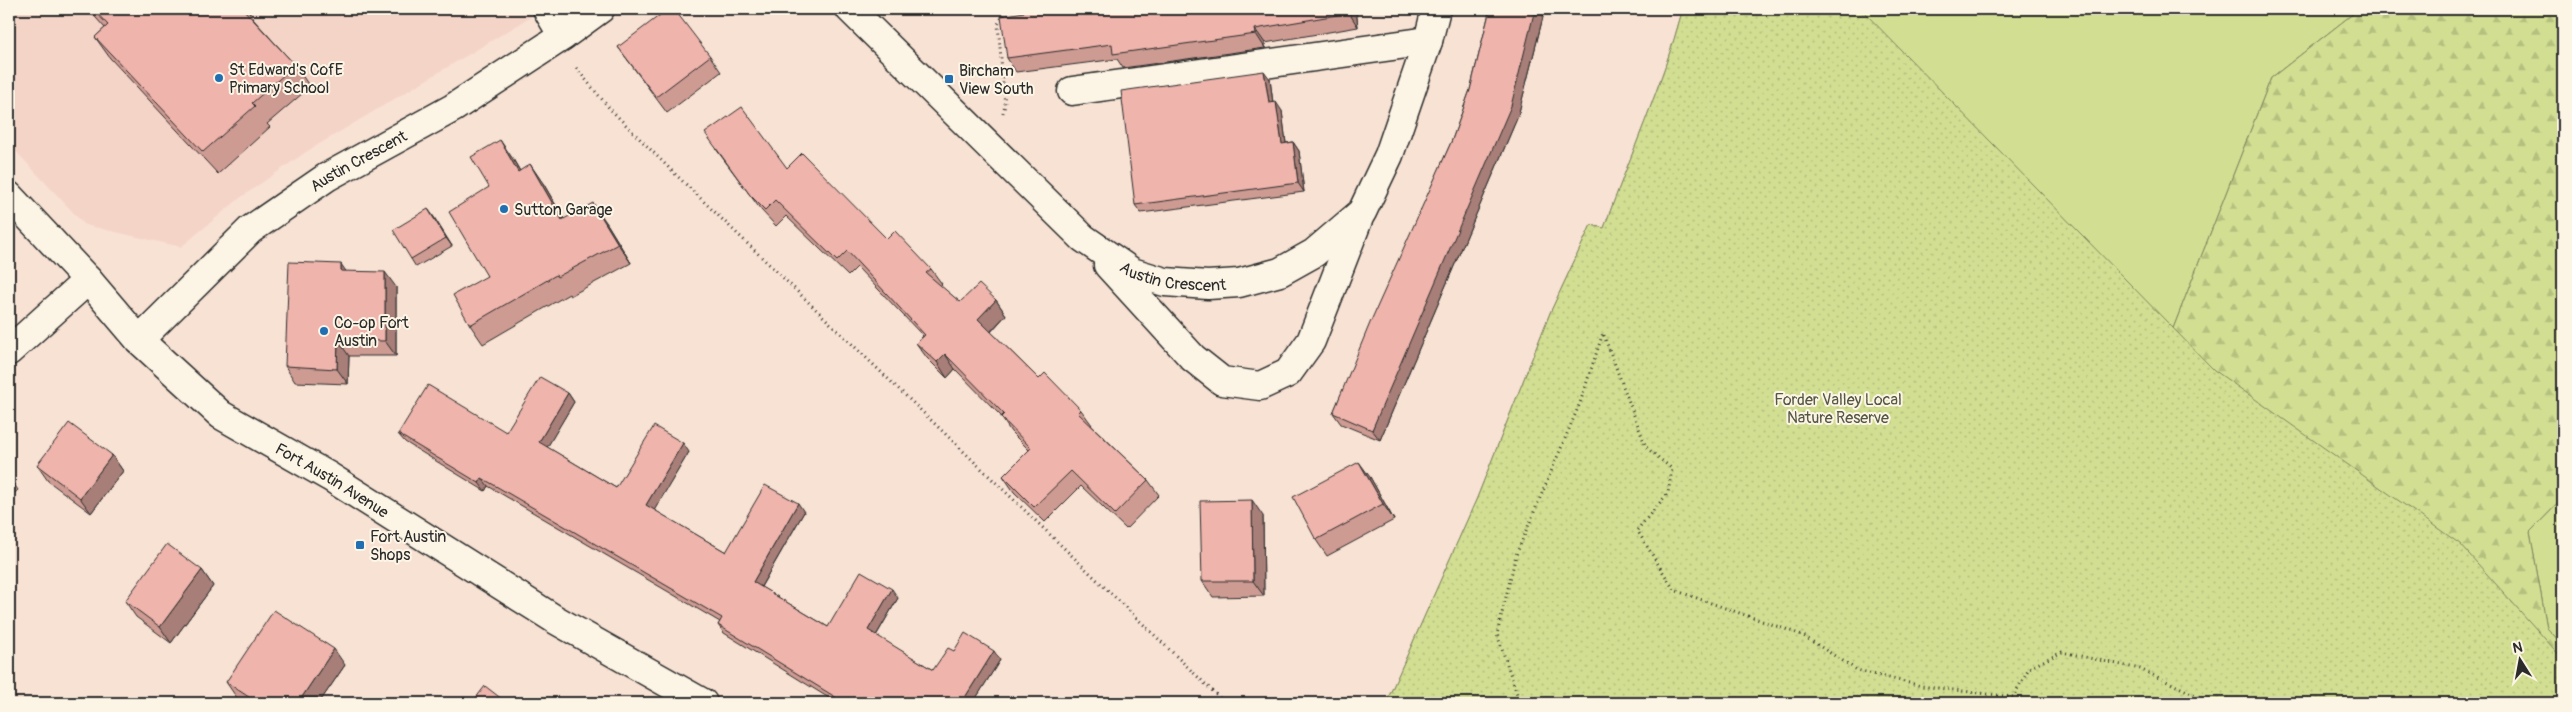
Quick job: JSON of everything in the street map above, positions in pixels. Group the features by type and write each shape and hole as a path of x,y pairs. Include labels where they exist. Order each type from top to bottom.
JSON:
{"street":[{"path":"546,9 559,39"},
{"name":"Austin Crescent","path":"139,340 250,230 327,176 453,108 559,39 600,9"},
{"name":"Austin Crescent","path":"850,9 1083,238 1132,272 1165,282 1208,286 1239,282 1280,272 1314,253 1362,212 1389,155 1428,42 1436,9"},
{"path":"1072,91 1428,42"},
{"name":"Fort Austin Avenue","path":"9,196 88,280 139,340 221,415 330,477 556,620 704,703"},
{"path":"1083,238 1193,358 1222,381 1260,386 1288,373 1311,341 1362,212"},
{"path":"9,351 88,280"}],"path":[{"path":"996,152 1005,105 998,24 1007,9"},
{"path":"559,39 610,108 671,170 1225,703"},
{"path":"1520,703 1497,634 1516,555 1580,403 1603,333 1646,447 1672,469 1668,493 1637,530 1674,590 1802,635 1857,670 1921,686 2014,697 2029,668 2062,652 2140,669 2213,703"}],"shaded area":[{"name":"St Edward's CofE Primary School","path":"9,9 539,9 541,11 306,152 240,198 181,247 85,225 9,144"}],"green space":[{"path":"1694,9 2359,9 2271,78 2149,390 1386,703 1477,498 1550,313 1591,225 1604,228 1655,94 1682,12 1693,13"},
{"name":"Forder Valley Local Nature Reserve","path":"1694,9 1861,9 2214,370 2460,544 2563,659 2563,703 1386,703 1477,498 1550,313 1591,225 1604,228 1655,94 1682,12 1693,13"},
{"path":"2359,9 2563,9 2563,498 2530,532 2547,628 2563,645 2563,703 1579,703 2149,390 2271,78"},
{"path":"2563,498 2563,645 2547,628 2530,532"}],"building":[{"path":"93,9 243,9 295,65 252,103 255,106 203,152 95,37 108,25"},
{"path":"668,9 674,9 710,56 656,97 618,47"},
{"path":"1023,9 1348,9 1349,13 1255,29 1256,34 1113,54 1112,44 1007,58 1001,16 1024,12"},
{"path":"1490,9 1535,9 1511,106 1372,430 1333,413 1370,323 1452,140 1470,90"},
{"path":"1264,71 1269,103 1276,102 1282,144 1293,142 1298,183 1135,205 1121,91"},
{"path":"742,107 787,168 802,153 887,239 895,231 931,269 926,273 960,302 979,284 996,300 978,319 1039,379 1045,373 1081,410 1078,413 1148,480 1115,514 1071,471 1034,507 1003,476 1031,448 1001,417 1004,414 945,354 937,362 916,343 925,335 847,251 837,261 775,200 765,210 750,195 705,133"},
{"path":"500,140 518,172 530,164 562,220 593,203 618,244 557,277 556,275 470,325 453,295 487,276 449,212 489,187 471,157"},
{"path":"428,209 446,238 411,259 393,230"},
{"path":"289,262 341,264 341,271 385,272 385,341 338,340 337,369 285,366"},
{"path":"540,377 568,393 539,442 616,488 654,426 683,443 646,505 726,552 765,485 798,503 753,582 828,627 861,571 892,589 868,630 933,670 948,648 954,651 965,633 994,651 964,699 972,703 845,703 718,625 722,618 482,478 479,483 398,434 428,385 506,432"},
{"path":"69,423 112,455 80,498 37,465"},
{"path":"1359,462 1383,504 1316,540 1293,497"},
{"path":"1252,500 1253,581 1202,581 1200,501"},
{"path":"167,544 202,570 160,627 125,601"},
{"path":"274,610 334,649 298,703 258,703 226,682"},
{"path":"485,686 507,703 472,703"}],"place":[{"name":"St Edward's CofE Primary School","path":"219,78"},
{"name":"Bircham View South","path":"949,79"},
{"name":"Sutton Garage","path":"504,209"},
{"name":"Co-op Fort Austin","path":"324,331"},
{"name":"Fort Austin Shops","path":"360,545"}]}
